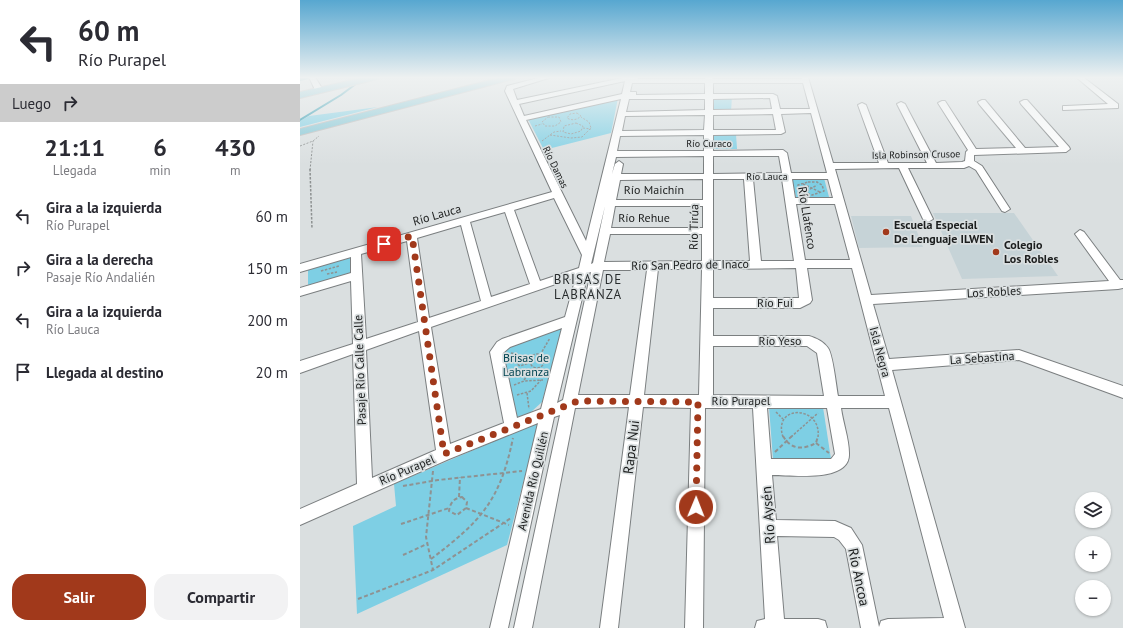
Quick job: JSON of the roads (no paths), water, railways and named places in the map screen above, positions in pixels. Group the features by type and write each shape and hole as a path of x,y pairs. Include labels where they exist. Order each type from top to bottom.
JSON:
{"main road":[{"path":"300,132 396,106"}],"street":[{"name":"Río Damas","path":"516,106 557,194 574,224 587,254"},
{"path":"522,119 563,106"},
{"name":"Avenida Río Quillén","path":"499,628 528,506 555,380 587,254 600,226 628,106"},
{"name":"Río Tirúa","path":"694,628 702,401 707,341 708,106"},
{"path":"735,106 735,113"},
{"path":"621,134 708,133 741,143 781,132 776,106"},
{"name":"Isla Negra","path":"812,106 956,628"},
{"path":"862,106 884,166"},
{"path":"902,106 933,166"},
{"path":"944,106 974,152"},
{"path":"986,106 1022,150"},
{"name":"Isla Robinson Crusoe","path":"830,171 884,166 964,166 969,162 969,153 974,152 1066,149 1028,106"},
{"path":"1066,108 1107,106"},
{"path":"626,114 814,112"},
{"name":"Río Curaco","path":"616,154 708,154 741,143 783,153 787,176"},
{"path":"969,162 979,168 1005,209"},
{"path":"902,166 928,219"},
{"name":"Río Lauca","path":"612,177 787,176 830,171"},
{"path":"748,176 756,265"},
{"name":"Río Llafenco","path":"787,176 802,264"},
{"name":"Río Lauca","path":"300,268 557,194"},
{"path":"791,202 839,202"},
{"name":"Río Maichín","path":"606,203 707,203"},
{"path":"508,208 536,286"},
{"path":"465,221 487,303"},
{"name":"Río Rehue","path":"574,224 707,231"},
{"name":"Avenida Río Quillén","path":"524,628 597,266 600,226"},
{"path":"1080,234 1120,285"},
{"path":"412,236 440,456"},
{"name":"Pasaje Río Calle Calle","path":"356,252 365,488"},
{"name":"Río Fui","path":"707,303 802,302 807,298 802,264"},
{"name":"Río San Pedro de Inaco","path":"300,367 597,266 856,264"},
{"name":"Rapa Nui","path":"609,628 653,266"},
{"path":"300,292 357,275"},
{"name":"Los Robles","path":"866,300 1120,285"},
{"path":"512,427 506,388 495,356 498,348 506,343 571,320"},
{"name":"Río Yeso","path":"707,341 812,342 821,348 825,354 842,454 840,461 831,467 764,464"},
{"name":"La Sebastina","path":"884,365 1019,355 1123,392"},
{"name":"Río Purapel","path":"300,517 440,456 578,401 894,402"},
{"name":"Río Aysén","path":"760,402 775,628"},
{"name":"Río Ancoa","path":"769,528 835,529 850,538 854,545 870,628"},
{"path":"764,628 818,628"},
{"path":"888,628 956,628"}],"waterway":[{"path":"300,120 322,106"}],"place":[{"name":"Escuela Especial De Lenguaje ILWEN","path":"886,232"},
{"name":"Colegio Los Robles","path":"996,252"}],"district":[{"name":"BRISAS DE LABRANZA","path":"588,286"}],"park label":[{"name":"Brisas de Labranza","path":"526,365"}]}
